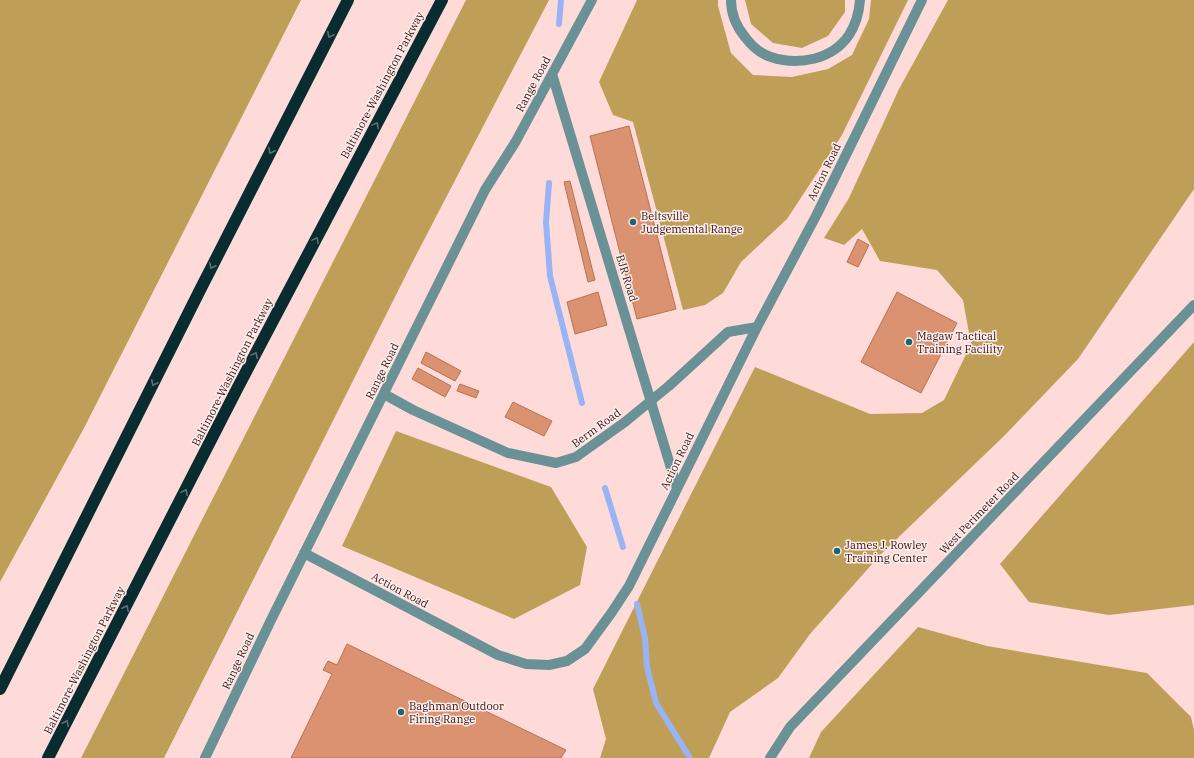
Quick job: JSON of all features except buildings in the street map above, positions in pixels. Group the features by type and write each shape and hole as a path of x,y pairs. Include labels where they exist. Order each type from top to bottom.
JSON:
{"highway":[{"path":"0,689 199,292 348,0"},
{"name":"Baltimore-Washington Parkway","path":"48,758 237,390 442,0"}],"lane":[{"name":"Range Road","path":"206,758 271,620 485,190 516,141 592,0"},
{"path":"731,0 731,8 738,28 752,45 770,57 791,62 813,60 833,51 848,36 858,16 860,0"},
{"name":"Action Road","path":"304,553 498,655 526,664 549,665 567,661 585,649 629,586 757,328 817,214 922,0"},
{"name":"BJR Road","path":"552,74 677,488"},
{"name":"West Perimeter Road","path":"770,758 790,727 1194,304"},
{"name":"Berm Road","path":"384,394 413,410 508,453 556,463 576,457 625,422 670,385 728,332 757,328"}],"shaded area":[{"path":"0,0 301,0 84,428 0,582"},
{"path":"466,0 549,0 412,263 164,758 81,758"},
{"path":"637,0 718,0 718,6 731,53 753,75 792,77 828,69 852,55 869,19 871,0 908,0 842,135 787,219 741,262 723,293 705,305 683,310 633,122 613,115 599,82"},
{"path":"745,0 845,0 845,12 828,36 802,48 773,43 751,24"},
{"path":"948,0 1194,0 1194,189 1078,359 1003,437 881,554 810,634 778,678 730,712 709,758 600,758 606,739 593,689 755,367 870,414 922,413 944,400 971,344 963,300 937,270 880,261 862,229 844,245 824,238 849,198 899,89"},
{"path":"1194,342 1194,605 1109,615 1029,602 1000,564"},
{"path":"396,431 551,487 587,547 580,585 514,619 342,546"},
{"path":"918,627 987,646 1147,673 1191,717 1194,730 1194,758 809,758 821,732"}],"waterway":[{"path":"559,24 561,0"},
{"path":"549,183 546,222 550,276 582,403"},
{"path":"605,488 623,547"},
{"path":"637,604 645,638 647,667 656,703 690,758"}],"place":[{"name":"Beltsville Judgemental Range","path":"633,222"},
{"name":"Magaw Tactical Training Facility","path":"909,342"},
{"name":"James J. Rowley Training Center","path":"837,551"},
{"name":"Baghman Outdoor Firing Range","path":"401,712"}]}
